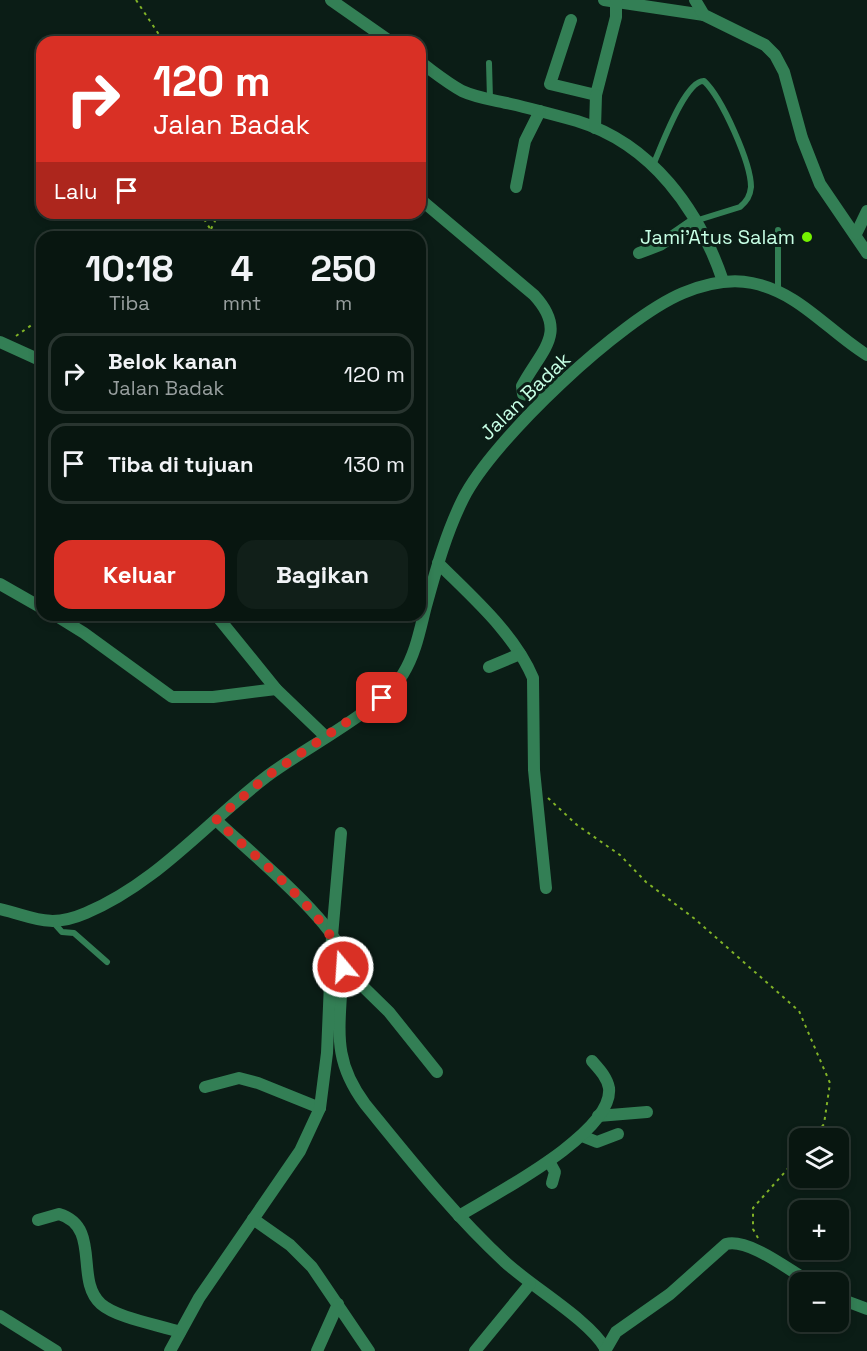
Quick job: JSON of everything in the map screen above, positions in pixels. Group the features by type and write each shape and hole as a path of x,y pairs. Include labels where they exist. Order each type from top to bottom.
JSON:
{"street":[{"path":"331,0 382,36"},
{"path":"604,0 704,15 765,45 775,55 784,72 802,138 820,184 867,253"},
{"path":"695,0 704,15"},
{"path":"595,128 596,94 616,17 616,3"},
{"path":"571,20 550,84 596,94"},
{"path":"426,66 462,91 595,128 626,144 653,165 670,184 695,221 712,253 723,281"},
{"path":"516,187 525,141 540,111"},
{"path":"426,204 534,296 546,310 552,326 550,338 522,386 523,394 534,395 571,377"},
{"path":"856,234 867,211"},
{"path":"639,253 660,245 695,221"},
{"name":"Jalan Badak","path":"426,607 438,563 461,504 480,471 509,435 626,329 681,294 723,281 749,282 778,290 867,355"},
{"path":"4,343 36,358"},
{"path":"438,563 479,604 520,654 530,672 535,688 533,737 546,888"},
{"path":"0,584 36,605"},
{"path":"64,621 172,697 213,697 276,689"},
{"path":"221,621 276,689 325,736"},
{"name":"Jalan Badak","path":"0,909 36,922 84,914 106,903 172,859 266,777 382,698 403,674 414,651 422,621"},
{"path":"489,667 520,654"},
{"path":"216,820 303,901 332,936 341,951 343,967 339,1053 347,1076 372,1113 459,1216 530,1284 598,1335 607,1345 670,1294 726,1244 736,1243 753,1248 793,1272"},
{"path":"170,1351 253,1219 300,1151 320,1108 327,1053 332,936 341,833"},
{"path":"343,967 389,1012 437,1072"},
{"path":"459,1216 549,1161 582,1136 608,1099 609,1087 592,1061"},
{"path":"205,1087 239,1078 320,1108"},
{"path":"598,1116 647,1112"},
{"path":"582,1136 597,1142 618,1134"},
{"path":"549,1161 555,1172 552,1183"},
{"path":"38,1220 59,1214 68,1218 78,1228 87,1250 89,1286 104,1306 180,1332"},
{"path":"253,1219 290,1245 312,1267 369,1351"},
{"path":"475,1351 530,1284"},
{"path":"849,1303 867,1310"},
{"path":"316,1351 338,1304"},
{"path":"0,1316 56,1351"}],"lane":[{"path":"489,63 490,99"},
{"path":"653,165 681,104 697,82 704,81 732,130 747,168 751,190 746,202 740,207 695,221"},
{"path":"778,230 778,290"},
{"path":"52,921 62,932 74,933 106,962"}],"path":[{"path":"136,0 160,36"},
{"path":"204,219 211,230"},
{"path":"211,230 216,219"},
{"path":"4,343 36,325"},
{"path":"536,784 577,825 620,855 646,882 695,919 800,1011 830,1083 824,1124 821,1128"},
{"path":"758,1238 753,1229 753,1208 789,1167"}],"place":[{"name":"Jami'Atus Salam","path":"807,237"}],"route":[{"path":"343,967 341,951 314,912 216,820 266,777 382,698"}]}
